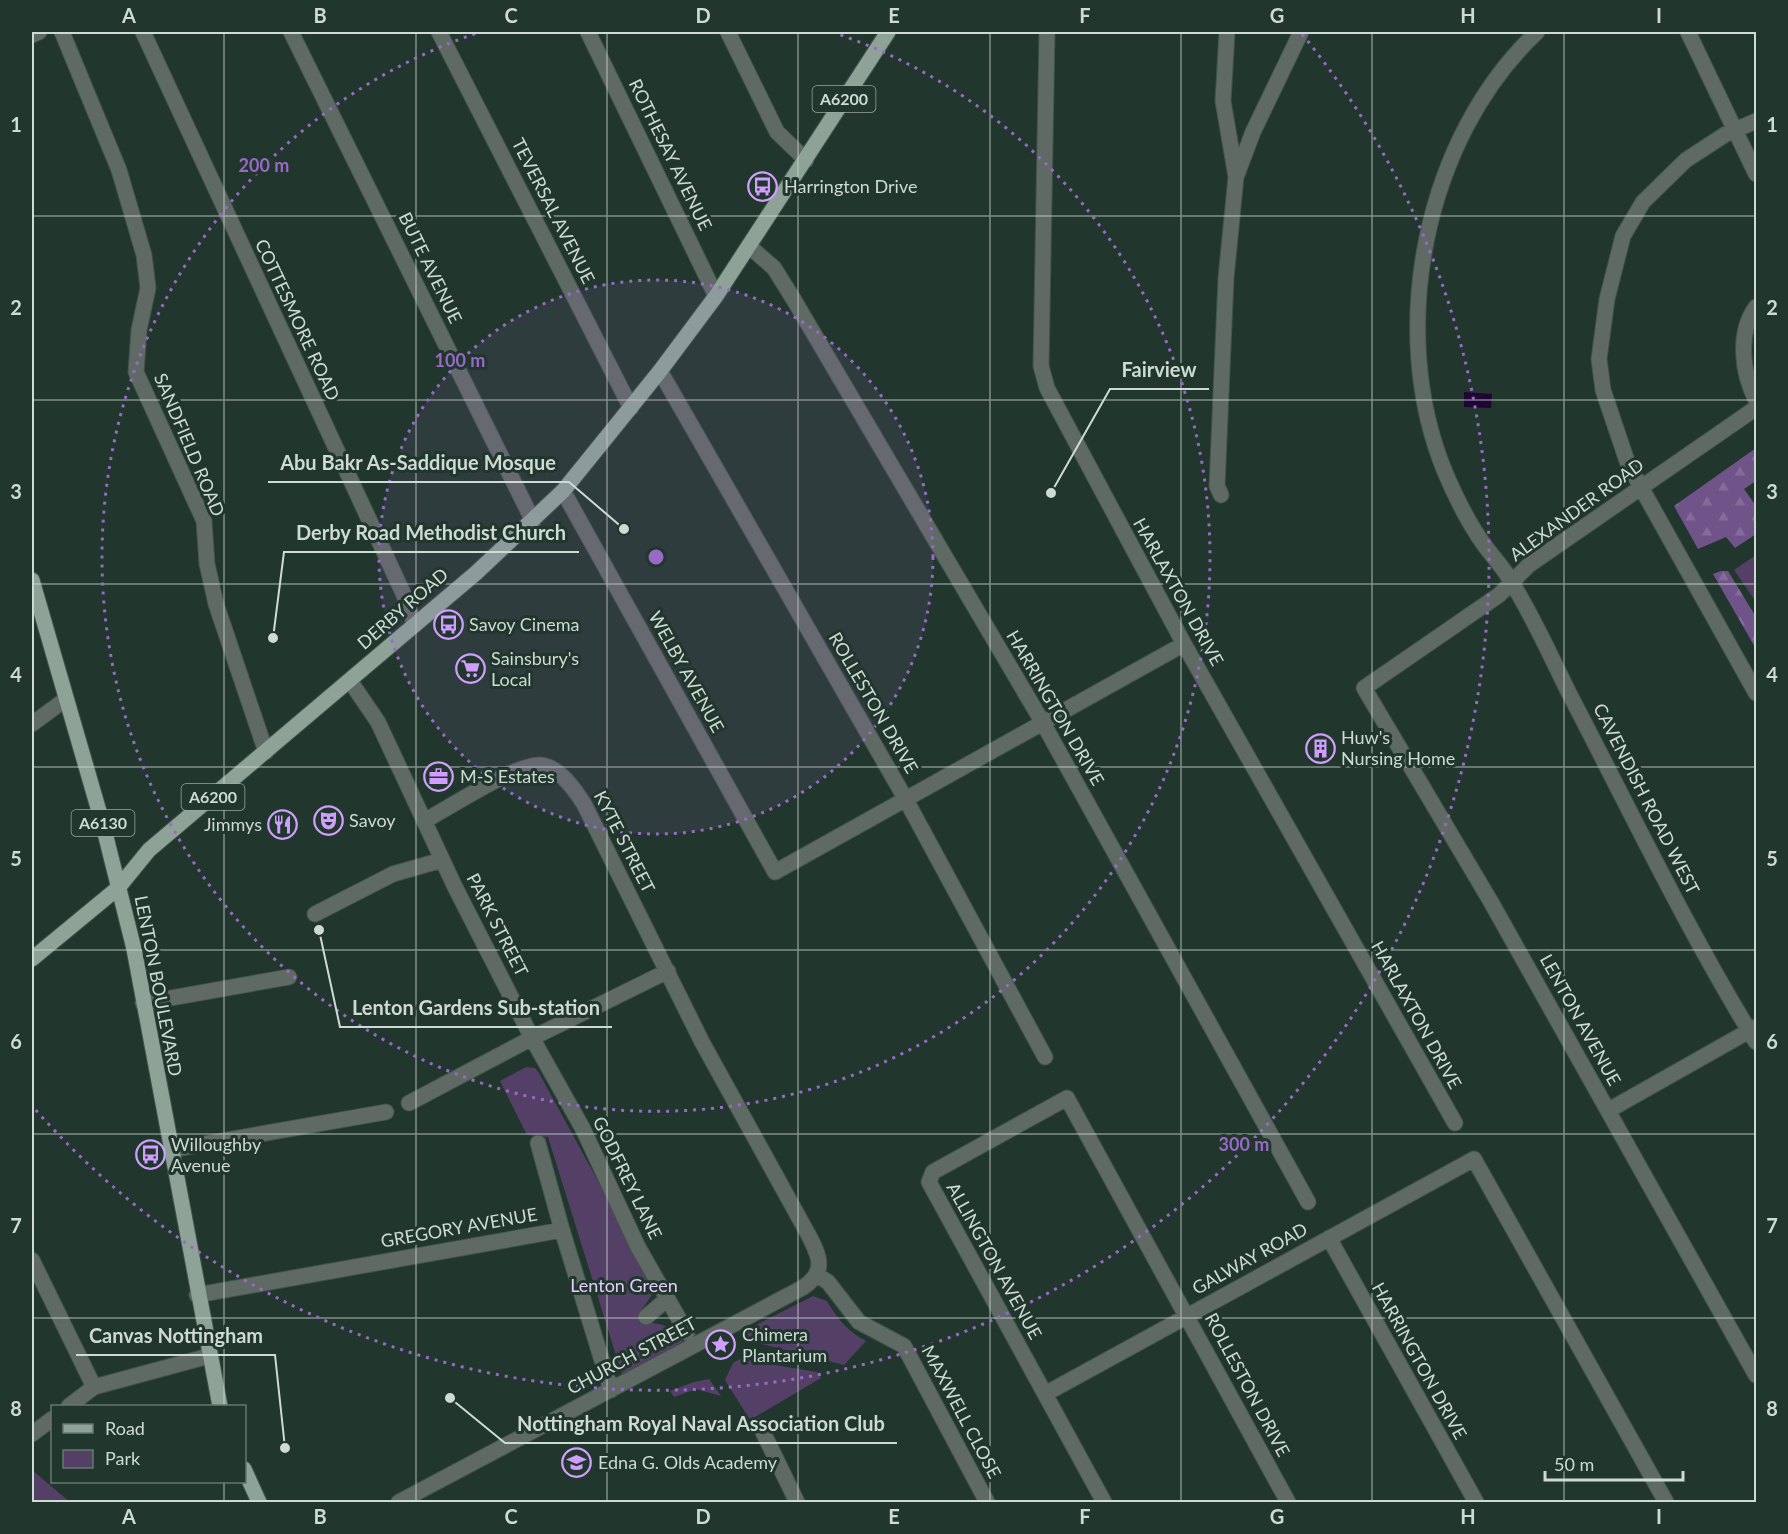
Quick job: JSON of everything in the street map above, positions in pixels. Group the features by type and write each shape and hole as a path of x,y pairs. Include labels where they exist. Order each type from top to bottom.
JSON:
{"main road":[{"name":"DERBY ROAD","path":"32,959 118,888 149,850 415,625 533,521 563,491 631,408 716,296 806,160 883,34"},
{"name":"LENTON BOULEVARD","path":"32,580 104,825 134,949 197,1295 220,1405"},
{"path":"246,1474 259,1503"}],"street":[{"path":"32,35 39,32"},
{"name":"SANDFIELD ROAD","path":"62,32 119,170 144,255 148,288 139,330 136,372 204,521 207,564 216,604 266,752"},
{"name":"COTTESMORE ROAD","path":"143,32 404,595 415,625"},
{"name":"BUTE AVENUE","path":"291,32 533,521"},
{"name":"TEVERSAL AVENUE","path":"439,32 631,408"},
{"name":"ROTHESAY AVENUE","path":"588,32 716,296"},
{"path":"728,32 777,132 806,160"},
{"name":"HARLAXTON DRIVE","path":"1047,32 1043,374 1057,409 1184,644 1455,1123"},
{"path":"1227,32 1223,101 1236,177"},
{"path":"1221,495 1217,486 1217,430 1226,278 1236,177 1253,132 1301,32"},
{"name":"CAVENDISH ROAD WEST","path":"1537,32 1495,81 1451,157 1427,237 1417,308 1420,380 1440,458 1464,515 1512,583 1671,891 1754,1033"},
{"path":"1688,32 1756,174"},
{"path":"1756,121 1686,160 1643,202 1623,236 1607,299 1599,359 1602,390 1628,464 1756,693"},
{"name":"HARRINGTON DRIVE","path":"750,247 774,268 794,300 1043,723 1308,1202"},
{"path":"1756,307 1752,313 1744,345 1745,372 1756,400"},
{"name":"ROLLESTON DRIVE","path":"660,371 905,798 1045,1057"},
{"name":"ALEXANDER ROAD","path":"1364,688 1499,595 1529,564 1756,408"},
{"name":"WELBY AVENUE","path":"563,491 775,872 905,798"},
{"path":"905,798 1184,644"},
{"name":"PARK STREET","path":"350,681 378,722 442,860 532,1038"},
{"name":"LENTON AVENUE","path":"1364,688 1491,902 1756,1376"},
{"path":"32,724 66,699"},
{"name":"KYTE STREET","path":"424,821 518,770 540,765 548,767 570,784 584,804 668,971"},
{"path":"315,914 393,874 442,860"},
{"path":"409,1103 532,1038 668,971 734,1103 808,1234 819,1260 817,1275"},
{"path":"143,1003 289,977"},
{"path":"1609,1110 1754,1033"},
{"name":"GODFREY LANE","path":"532,1038 583,1129 620,1212 666,1300 687,1333"},
{"name":"ROLLESTON DRIVE","path":"1067,1098 1288,1503"},
{"name":"ALLINGTON AVENUE","path":"1067,1098 933,1172 929,1176 929,1182 1104,1503"},
{"path":"170,1150 386,1112"},
{"path":"538,1143 562,1230"},
{"name":"GALWAY ROAD","path":"1045,1394 1474,1159 1666,1503"},
{"name":"GREGORY AVENUE","path":"197,1295 562,1230 611,1390"},
{"name":"HARRINGTON DRIVE","path":"1329,1238 1476,1503"},
{"path":"32,1260 94,1387"},
{"name":"CHURCH STREET","path":"399,1503 802,1288 817,1275"},
{"name":"MAXWELL CLOSE","path":"817,1275 828,1282 859,1322 904,1346 987,1503"},
{"path":"646,1317 666,1300"},
{"path":"72,1405 94,1387 210,1356"},
{"path":"32,1434 51,1420"},
{"path":"760,1426 797,1503"}],"green space":[{"path":"1756,448 1756,481 1744,489 1756,506 1756,534 1735,548 1726,537 1698,549 1674,506"},
{"path":"1756,555 1756,602 1734,570"},
{"path":"1728,571 1756,617 1756,649 1713,574"},
{"name":"Lenton Green","path":"526,1067 535,1068 539,1073 652,1280 654,1292 638,1315 644,1323 659,1324 670,1329 689,1349 624,1381 548,1137 527,1135 500,1081"},
{"path":"813,1296 827,1301 844,1324 866,1341 844,1365 742,1339 750,1328"},
{"path":"740,1359 817,1372 821,1378 750,1420 725,1380 733,1363"},
{"path":"709,1379 721,1396 696,1389 674,1397 670,1391 694,1382"},
{"path":"32,1470 70,1502 32,1502"}],"shaded area":[{"path":"1464,392 1492,394 1491,408 1464,407"}],"place":[{"name":"Harrington Drive","path":"763,187"},
{"name":"Fairview","path":"1051,493"},
{"name":"Abu Bakr As-Saddique Mosque","path":"624,529"},
{"name":"Savoy Cinema","path":"448,625"},
{"name":"Derby Road Methodist Church","path":"273,638"},
{"name":"Sainsbury's Local","path":"470,669"},
{"name":"Huw's Nursing Home","path":"1320,748"},
{"name":"M-S Estates","path":"439,777"},
{"name":"Savoy","path":"328,821"},
{"name":"Jimmys","path":"283,825"},
{"name":"Lenton Gardens Sub-station","path":"319,930"},
{"name":"Willoughby Avenue","path":"150,1155"},
{"name":"Chimera Plantarium","path":"721,1345"},
{"name":"Nottingham Royal Naval Association Club","path":"450,1398"},
{"name":"Canvas Nottingham","path":"285,1448"},
{"name":"Edna G. Olds Academy","path":"577,1463"}]}
